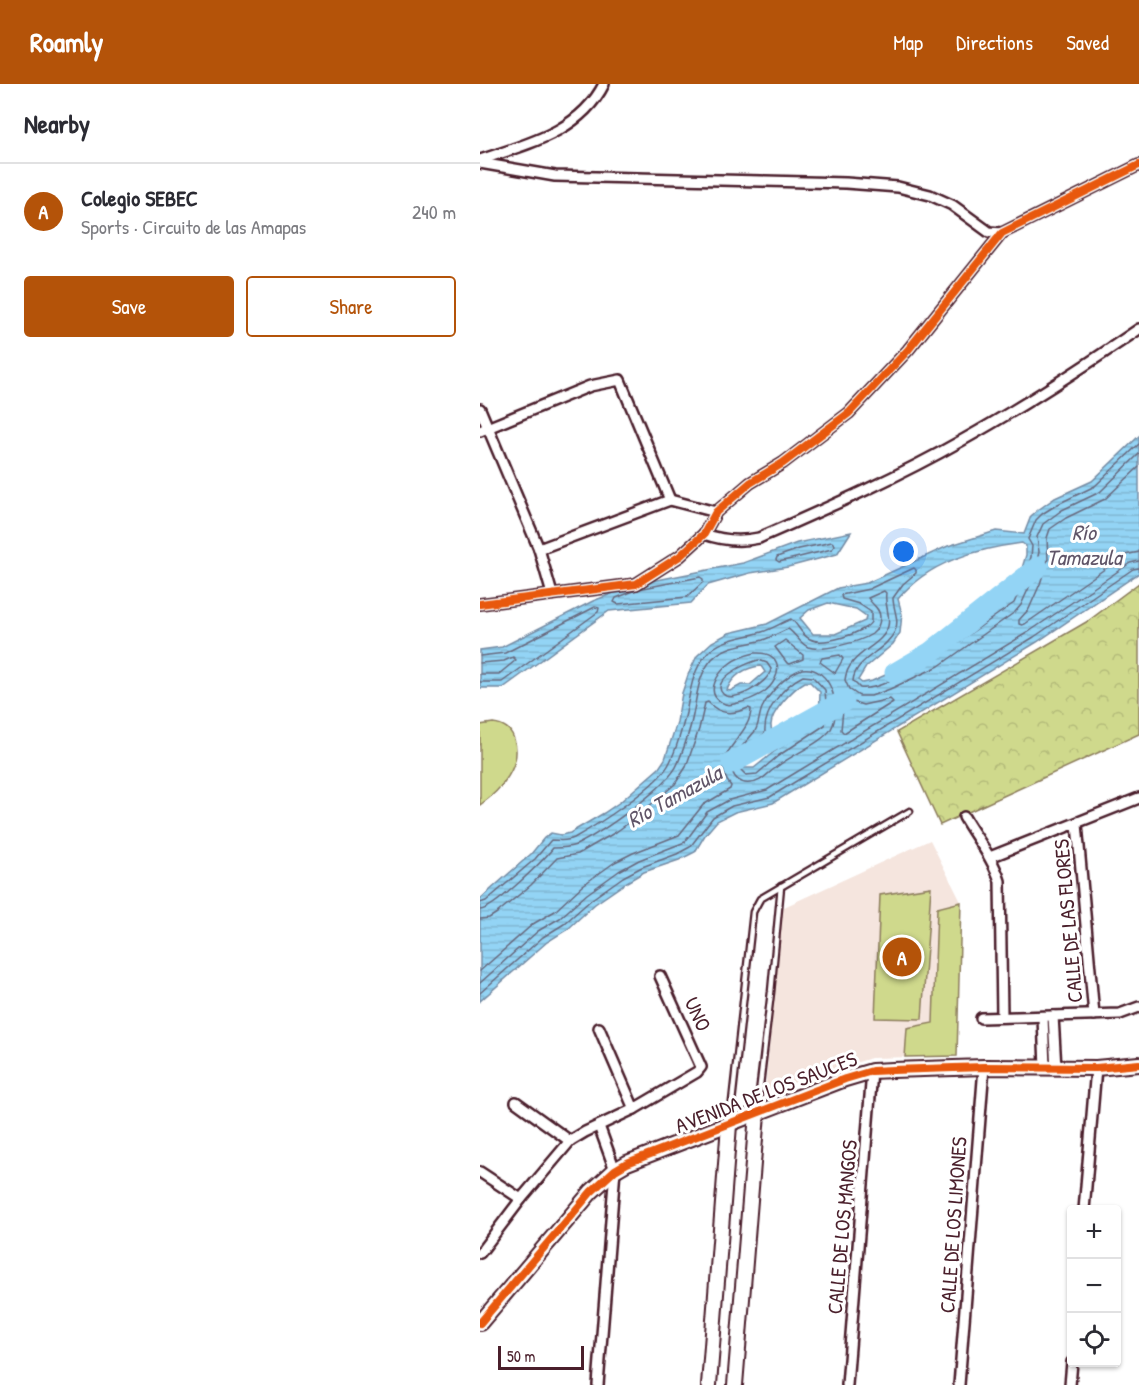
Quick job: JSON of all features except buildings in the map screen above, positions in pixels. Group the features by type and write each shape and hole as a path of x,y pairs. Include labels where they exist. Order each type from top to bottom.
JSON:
{"street":[{"path":"480,162 557,132 588,109 604,84"},
{"path":"480,162 555,176 846,183 898,187 930,195 952,205 989,232 1002,233"},
{"path":"480,604 636,584 680,556 704,534 716,512 750,483 783,463 849,413 923,332 1002,233 1139,165"},
{"path":"704,534 748,541 855,496 961,441 1139,329"},
{"path":"484,429 590,386 620,380 669,500"},
{"path":"480,409 484,429 539,549 552,594"},
{"path":"539,549 669,500 716,512"},
{"path":"990,857 1139,798"},
{"path":"964,818 996,868 1000,889 1002,1017"},
{"name":"CALLE DE LAS FLORES","path":"1077,824 1094,1015"},
{"name":"UNO","path":"634,1109 697,1072 701,1067 660,976"},
{"path":"981,1018 1120,1014 1139,1007"},
{"path":"1050,1068 1053,1016"},
{"path":"1043,1017 1050,1068"},
{"path":"480,1253 521,1199 570,1141 634,1109 599,1028"},
{"name":"AVENIDA DE LOS SAUCES","path":"480,1323 591,1192 615,1170 627,1163 872,1071 984,1067 1096,1068 1139,1064"},
{"name":"CALLE DE LOS LIMONES","path":"959,1385 984,1067"},
{"path":"1084,1205 1096,1068"},
{"name":"CALLE DE LOS MANGOS","path":"847,1385 872,1071"},
{"path":"516,1102 570,1141"},
{"path":"735,1385 757,1114"},
{"path":"709,1385 729,1125"},
{"path":"598,1385 615,1170 599,1126"},
{"path":"480,1172 521,1199"},
{"path":"1070,1385 1072,1367"}],"lane":[{"path":"729,1125 755,905 760,899 781,886 910,811"},
{"path":"757,1114 781,886"}],"shaded area":[{"path":"930,840 961,902 957,1056 871,1058 765,1092 782,908"}],"green space":[{"path":"1139,583 1139,734 940,825 897,732 1088,621"},
{"path":"493,723 511,732 516,749 515,758 508,776 480,805 480,725"},
{"path":"931,887 922,1019 875,1018 880,895"},
{"path":"961,902 957,1056 905,1057 907,1028 933,1023 937,908"}],"water":[{"name":"Río Tamazula","path":"1139,436 1139,573 1037,642 773,803 735,812 717,821 695,852 644,872 595,904 568,929 547,942 480,1001 480,899 531,854 544,838 551,833 561,835 570,833 604,813 659,768 665,759 677,722 688,675 697,656 712,642 729,633 767,624 838,588 867,583 948,546 996,531 1024,534 1031,516 1038,510 1055,498 1092,481","holes":["1022,543 1026,546 1026,555 1019,578 1006,602 933,654 872,681 862,683 858,680 866,667 893,644 900,633 902,614 898,599 910,586 924,575 954,559 987,549","828,603 856,609 866,616 865,621 835,634 813,634 800,618 809,610","761,666 765,672 750,685 741,685 730,691 727,690 736,677 745,670","810,682 820,692 819,723 775,751 754,768 745,768 763,742 773,736 771,727 774,714 800,685"]},
{"path":"851,532 837,554 788,567 750,573 708,585 691,603 609,611 503,688 480,688 480,650 502,647 593,601 637,584 743,563 797,543"}],"waterway":[{"name":"Río Tamazula","path":"895,673 931,652 1038,567"},
{"name":"Río Tamazula","path":"732,763 844,701"}],"cycle path":[{"path":"480,604 636,584 680,556 704,534 716,512 750,483 783,463 849,413 908,350 1002,233 1139,165"},
{"path":"480,1323 591,1192 615,1170 627,1163 845,1079 872,1071 984,1067 1096,1068 1139,1064"}],"place":[{"name":"Colegio SEBEC","path":"902,957"}]}
